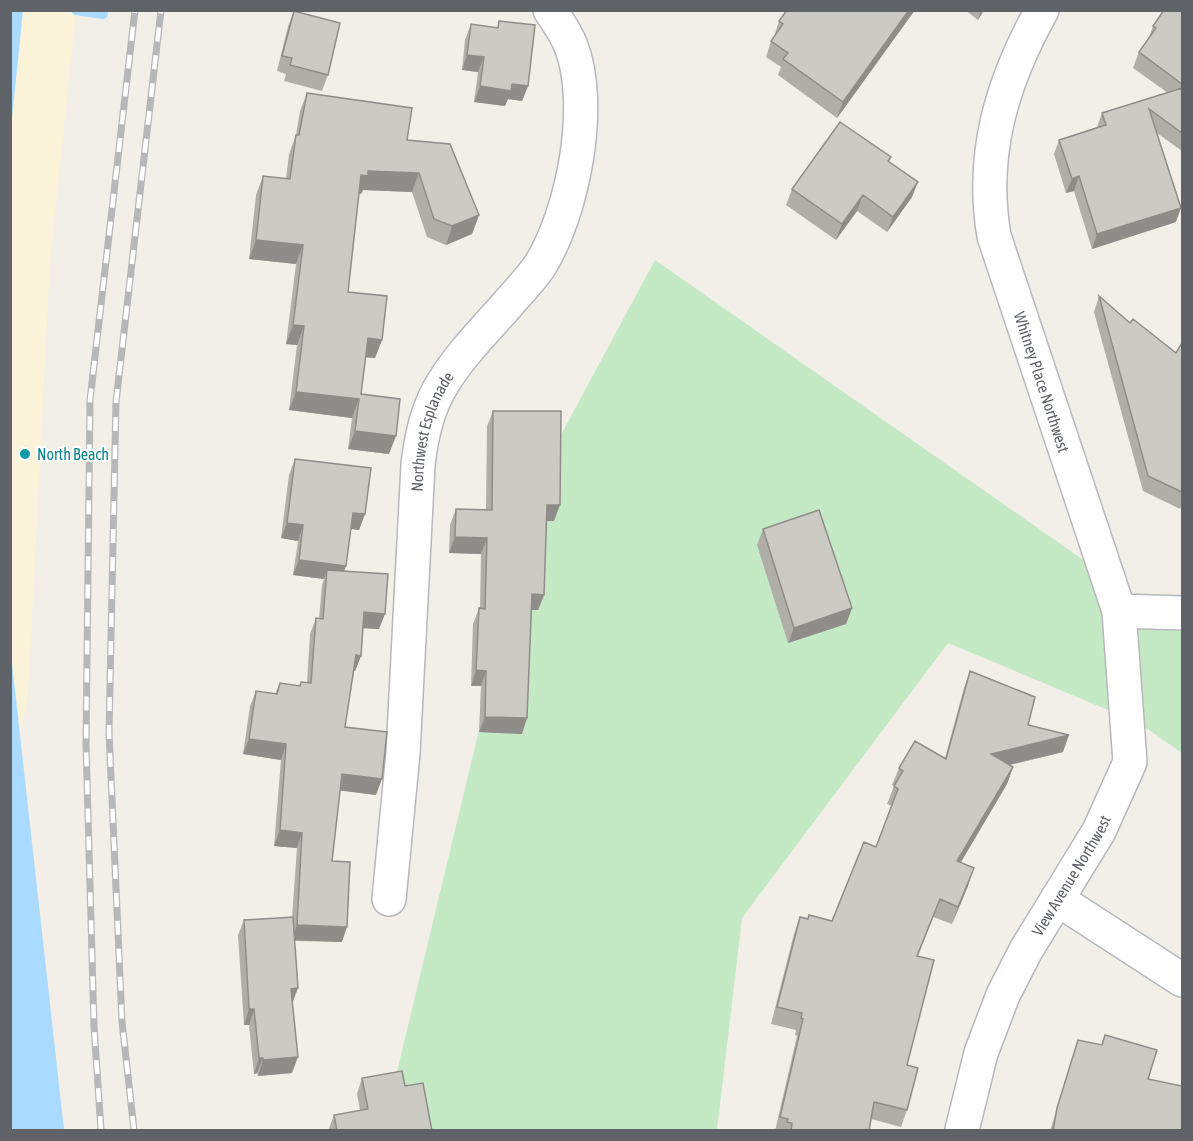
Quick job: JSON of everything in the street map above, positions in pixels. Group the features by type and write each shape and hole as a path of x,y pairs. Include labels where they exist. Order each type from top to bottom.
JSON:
{"street":[{"name":"Northwest Esplanade","path":"389,898 402,753 421,438 430,409 443,383 538,268 551,246 567,204 576,164 580,121 577,72 572,48 562,27 550,10"},
{"name":"Whitney Place Northwest","path":"1042,10 1026,39 1004,91 991,149 989,207 994,236 1119,611"},
{"path":"1119,611 1182,613"},
{"name":"View Avenue Northwest","path":"962,1131 981,1053 1003,995 1026,950 1099,831 1130,762 1119,611"},
{"path":"1057,899 1182,980"}],"green space":[{"path":"655,260 1119,585 1119,611 1182,613 1182,753 1139,723 948,643 742,918 717,1130 383,1130 541,472"}],"sand":[{"name":"North Beach","path":"23,11 76,11 50,263 28,695 21,734 10,646 10,128"}],"water":[{"path":"10,11 23,11 11,128"},
{"path":"10,646 64,1130 11,1130"}],"building":[{"path":"787,10 909,10 843,102 783,59 788,53 771,41 783,24 779,21"},
{"path":"1164,10 1182,10 1182,84 1139,52 1156,28 1153,26"},
{"path":"294,11 340,23 328,75 290,65 292,58 282,56"},
{"path":"499,21 535,25 528,86 512,84 511,91 480,86 484,57 467,55 471,24 498,28"},
{"path":"1182,88 1182,133 1149,109 1181,208 1097,234 1079,176 1072,179 1059,140 1106,125 1102,113"},
{"path":"307,93 412,108 407,140 450,144 479,215 452,226 434,219 419,173 368,171 368,176 361,175 348,292 387,296 382,340 368,338 361,394 400,399 396,436 355,431 359,399 296,392 304,326 293,325 303,245 256,240 263,176 290,179 296,135 299,135"},
{"path":"840,122 891,157 888,161 918,182 893,217 863,195 842,224 792,189"},
{"path":"1099,296 1130,323 1133,319 1176,353 1182,343 1182,492 1148,476"},
{"path":"493,411 561,411 560,505 547,505 544,595 532,594 527,718 485,717 486,671 476,670 479,608 485,609 487,538 455,537 456,509 492,510"},
{"path":"295,459 371,468 365,514 353,513 346,566 299,560 303,525 287,523"},
{"path":"819,510 852,608 794,628 763,529"},
{"path":"327,570 388,574 385,614 364,612 361,656 356,655 345,727 387,732 382,779 342,774 332,861 350,862 347,927 297,925 302,833 280,830 286,744 249,739 256,691 277,694 280,683 300,686 301,682 311,683 316,618 323,619"},
{"path":"970,671 1035,697 1028,725 1069,735 991,754 1013,767 957,861 974,868 958,907 940,899 917,956 934,960 907,1065 918,1068 907,1110 874,1102 869,1131 791,1131 792,1123 780,1117 803,1019 801,1018 802,1013 777,1007 800,917 808,919 809,915 832,921 864,842 876,847 898,789 894,786 903,771 899,768 915,741 946,759"},
{"path":"293,917 298,988 291,989 298,1057 263,1060 259,1058 254,1009 249,1009 244,920"},
{"path":"1105,1035 1157,1050 1148,1079 1182,1086 1182,1131 1053,1131 1057,1108 1078,1040 1102,1045"},
{"path":"402,1071 405,1086 423,1083 432,1131 337,1131 334,1115 368,1109 362,1078"}],"waterway":[{"path":"76,10 103,14"}],"railway":[{"path":"101,1130 94,1026 86,744 90,400 135,10"},
{"path":"134,1130 122,1022 109,732 116,402 161,10"}],"place":[{"name":"North Beach","path":"25,454"}]}
